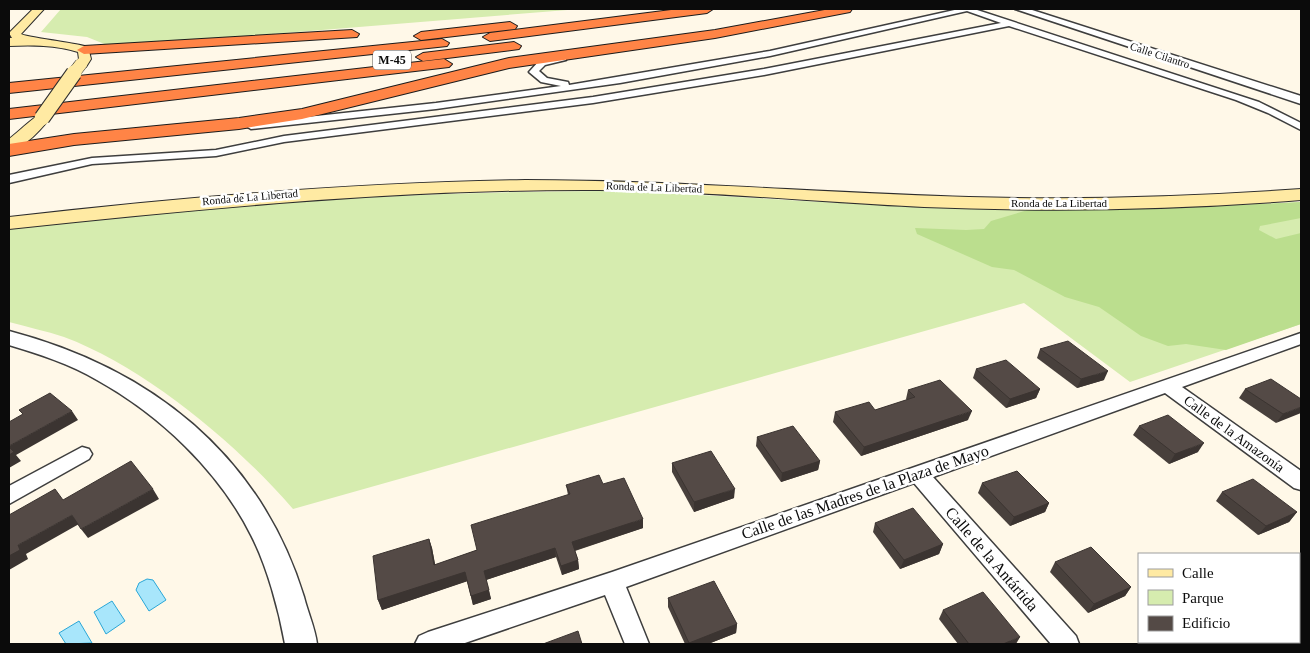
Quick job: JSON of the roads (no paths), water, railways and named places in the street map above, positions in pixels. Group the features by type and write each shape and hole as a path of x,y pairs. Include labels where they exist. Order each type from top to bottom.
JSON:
{"highway":[{"path":"407,30 636,9"},
{"path":"9,78 388,40 645,9"},
{"path":"9,114 544,52 829,9"},
{"path":"9,148 65,140 184,130 306,114 482,69 775,24 846,9"},
{"name":"M-45","path":"9,88 713,13"},
{"name":"M-45","path":"9,101 464,52 713,13"},
{"path":"82,57 369,33"}],"main road":[{"path":"22,41 14,34 39,9"},
{"path":"9,42 54,42 82,57 42,118 30,131 9,148"},
{"name":"Ronda de La Libertad","path":"9,211 116,199 286,184 492,176 634,175 1007,192 1195,189 1301,182"},
{"name":"Ronda de La Libertad","path":"9,223 231,198 434,187 660,186 925,201 1014,203 1208,200 1301,195"}],"street":[{"path":"184,130 287,122 448,104 642,75 806,46 968,9 1251,103 1288,118 1301,127"},
{"name":"Calle Cilantro","path":"1020,9 1301,100"},
{"name":"Calle Cilantro","path":"1035,9 1301,94"},
{"path":"9,180 92,161 216,154 284,139 593,100 764,72 1009,24"},
{"path":"597,51 542,63 536,67 534,72 544,80 562,84 642,75"},
{"path":"9,338 67,356 106,374 142,396 207,454 237,490 263,529 284,582 301,644"},
{"name":"Calle de las Madres de la Plaza de Mayo","path":"428,644 612,582 1301,338"},
{"name":"Calle de la Amazonía","path":"1168,386 1301,482"},
{"path":"9,496 82,454"},
{"name":"Calle de la Antártida","path":"917,473 1067,644"},
{"path":"612,582 636,644"}],"water":[{"path":"147,579 153,580 166,600 149,611 136,590 139,583"},
{"path":"112,601 125,621 106,634 94,612"},
{"path":"79,621 92,643 66,644 59,633"}]}
